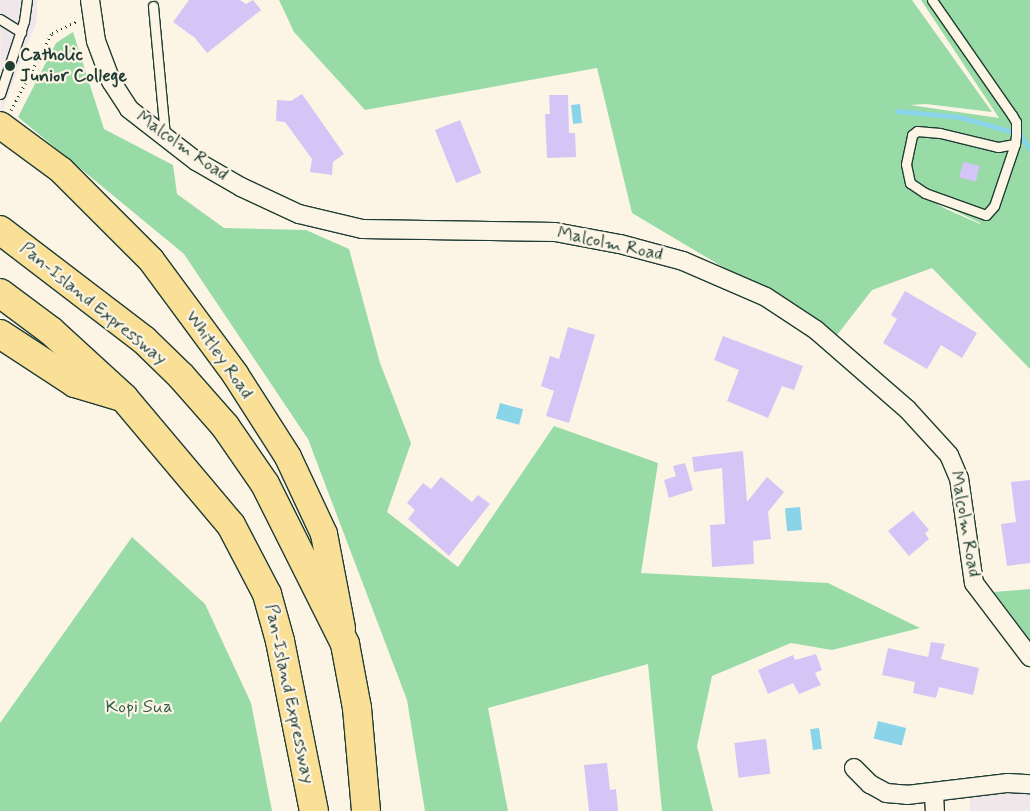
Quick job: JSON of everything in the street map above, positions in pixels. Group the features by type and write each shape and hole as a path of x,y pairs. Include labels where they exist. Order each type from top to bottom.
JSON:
{"highway":[{"name":"Pan-Island Expressway","path":"0,230 144,340 181,376 225,426 265,484 345,644 357,708 366,811"},
{"name":"Pan-Island Expressway","path":"0,293 51,331 124,398 231,525 267,594 314,811"},
{"path":"0,334 75,384 124,398"}],"main road":[{"name":"Whitley Road","path":"5,118 62,170 151,260 234,374 288,457 324,534 345,644"}],"street":[{"name":"Malcolm Road","path":"91,7 111,81 130,109 196,161 241,188 299,214 375,231 497,229 555,232 683,261 766,297 816,330 907,409 949,455 959,478 974,583 1030,657"},
{"path":"854,768 870,784 886,793 935,802 1008,783 1030,784"}],"lane":[{"path":"0,94 21,32 27,0"},
{"path":"932,0 1016,122 1015,144 994,206 986,215 925,193 910,183 906,174 912,135 923,130 998,147 1015,144"},
{"path":"154,6 165,136"},
{"path":"0,20 21,32"}],"path":[{"path":"5,118 52,33 91,7"}],"shaded area":[{"name":"Catholic Junior College","path":"0,0 37,0 37,21 1,113"},
{"path":"970,791 1030,791 1030,811 970,811"}],"green space":[{"path":"279,0 912,0 992,112 926,104 910,105 999,118 921,0 1030,0 1030,369 932,268 872,290 837,335 632,213 597,68 365,110 294,32","holes":["916,192 980,223 946,209"]},
{"path":"73,32 104,129 173,165 177,194 224,228 306,230 349,249 380,363 411,443 387,512 458,567 554,426 658,463 641,573 828,583 920,628 832,650 791,643 712,676 697,746 713,811 662,811 648,664 488,708 508,811 425,811 407,700 308,439 184,254 18,117 56,43"},
{"name":"Kopi Sua","path":"132,537 205,604 251,703 272,811 0,811 0,723"},
{"path":"1030,589 1030,640 994,592"}],"water":[{"path":"580,104 582,123 573,124 571,105"},
{"path":"500,403 523,409 519,425 496,418"},
{"path":"800,507 802,530 787,531 785,508"},
{"path":"878,721 906,728 902,745 874,738"},
{"path":"819,728 822,749 813,750 810,729"}],"building":[{"path":"189,0 240,0 246,4 253,0 261,10 207,53 195,38 173,22"},
{"path":"302,94 344,154 333,162 332,175 310,172 312,159 285,122 276,121 277,100 291,101"},
{"path":"549,95 568,95 569,133 575,133 576,157 547,158 545,114 550,114"},
{"path":"460,120 481,173 456,183 435,130"},
{"path":"963,162 980,166 976,181 959,178"},
{"path":"905,291 977,333 962,358 941,345 927,369 883,343 897,319 891,315"},
{"path":"568,327 595,335 569,423 546,416 554,391 541,386 550,356 559,359"},
{"path":"723,336 803,366 794,390 782,386 768,418 727,401 739,370 714,360"},
{"path":"743,451 747,502 767,477 784,492 768,512 771,539 753,541 754,564 712,567 710,525 725,524 722,468 694,472 692,457"},
{"path":"685,463 693,490 669,498 664,480 676,476 673,466"},
{"path":"441,477 472,502 478,495 490,504 449,556 408,519 415,510 407,503 423,483 431,489"},
{"path":"1030,480 1030,563 1007,566 1001,524 1016,522 1011,482"},
{"path":"913,511 929,530 925,533 929,539 909,556 888,531"},
{"path":"931,642 945,644 941,659 979,668 973,695 939,687 936,698 913,693 915,682 882,675 888,648 928,657"},
{"path":"816,654 822,670 815,673 821,685 799,694 793,683 768,694 758,670 793,655 795,660"},
{"path":"766,739 770,774 739,778 734,743"},
{"path":"607,763 610,790 616,789 618,811 589,811 584,765"}],"waterway":[{"path":"897,111 960,117 1016,133"},
{"path":"1017,130 1030,149"}],"place":[{"name":"Catholic Junior College","path":"10,66"}]}
